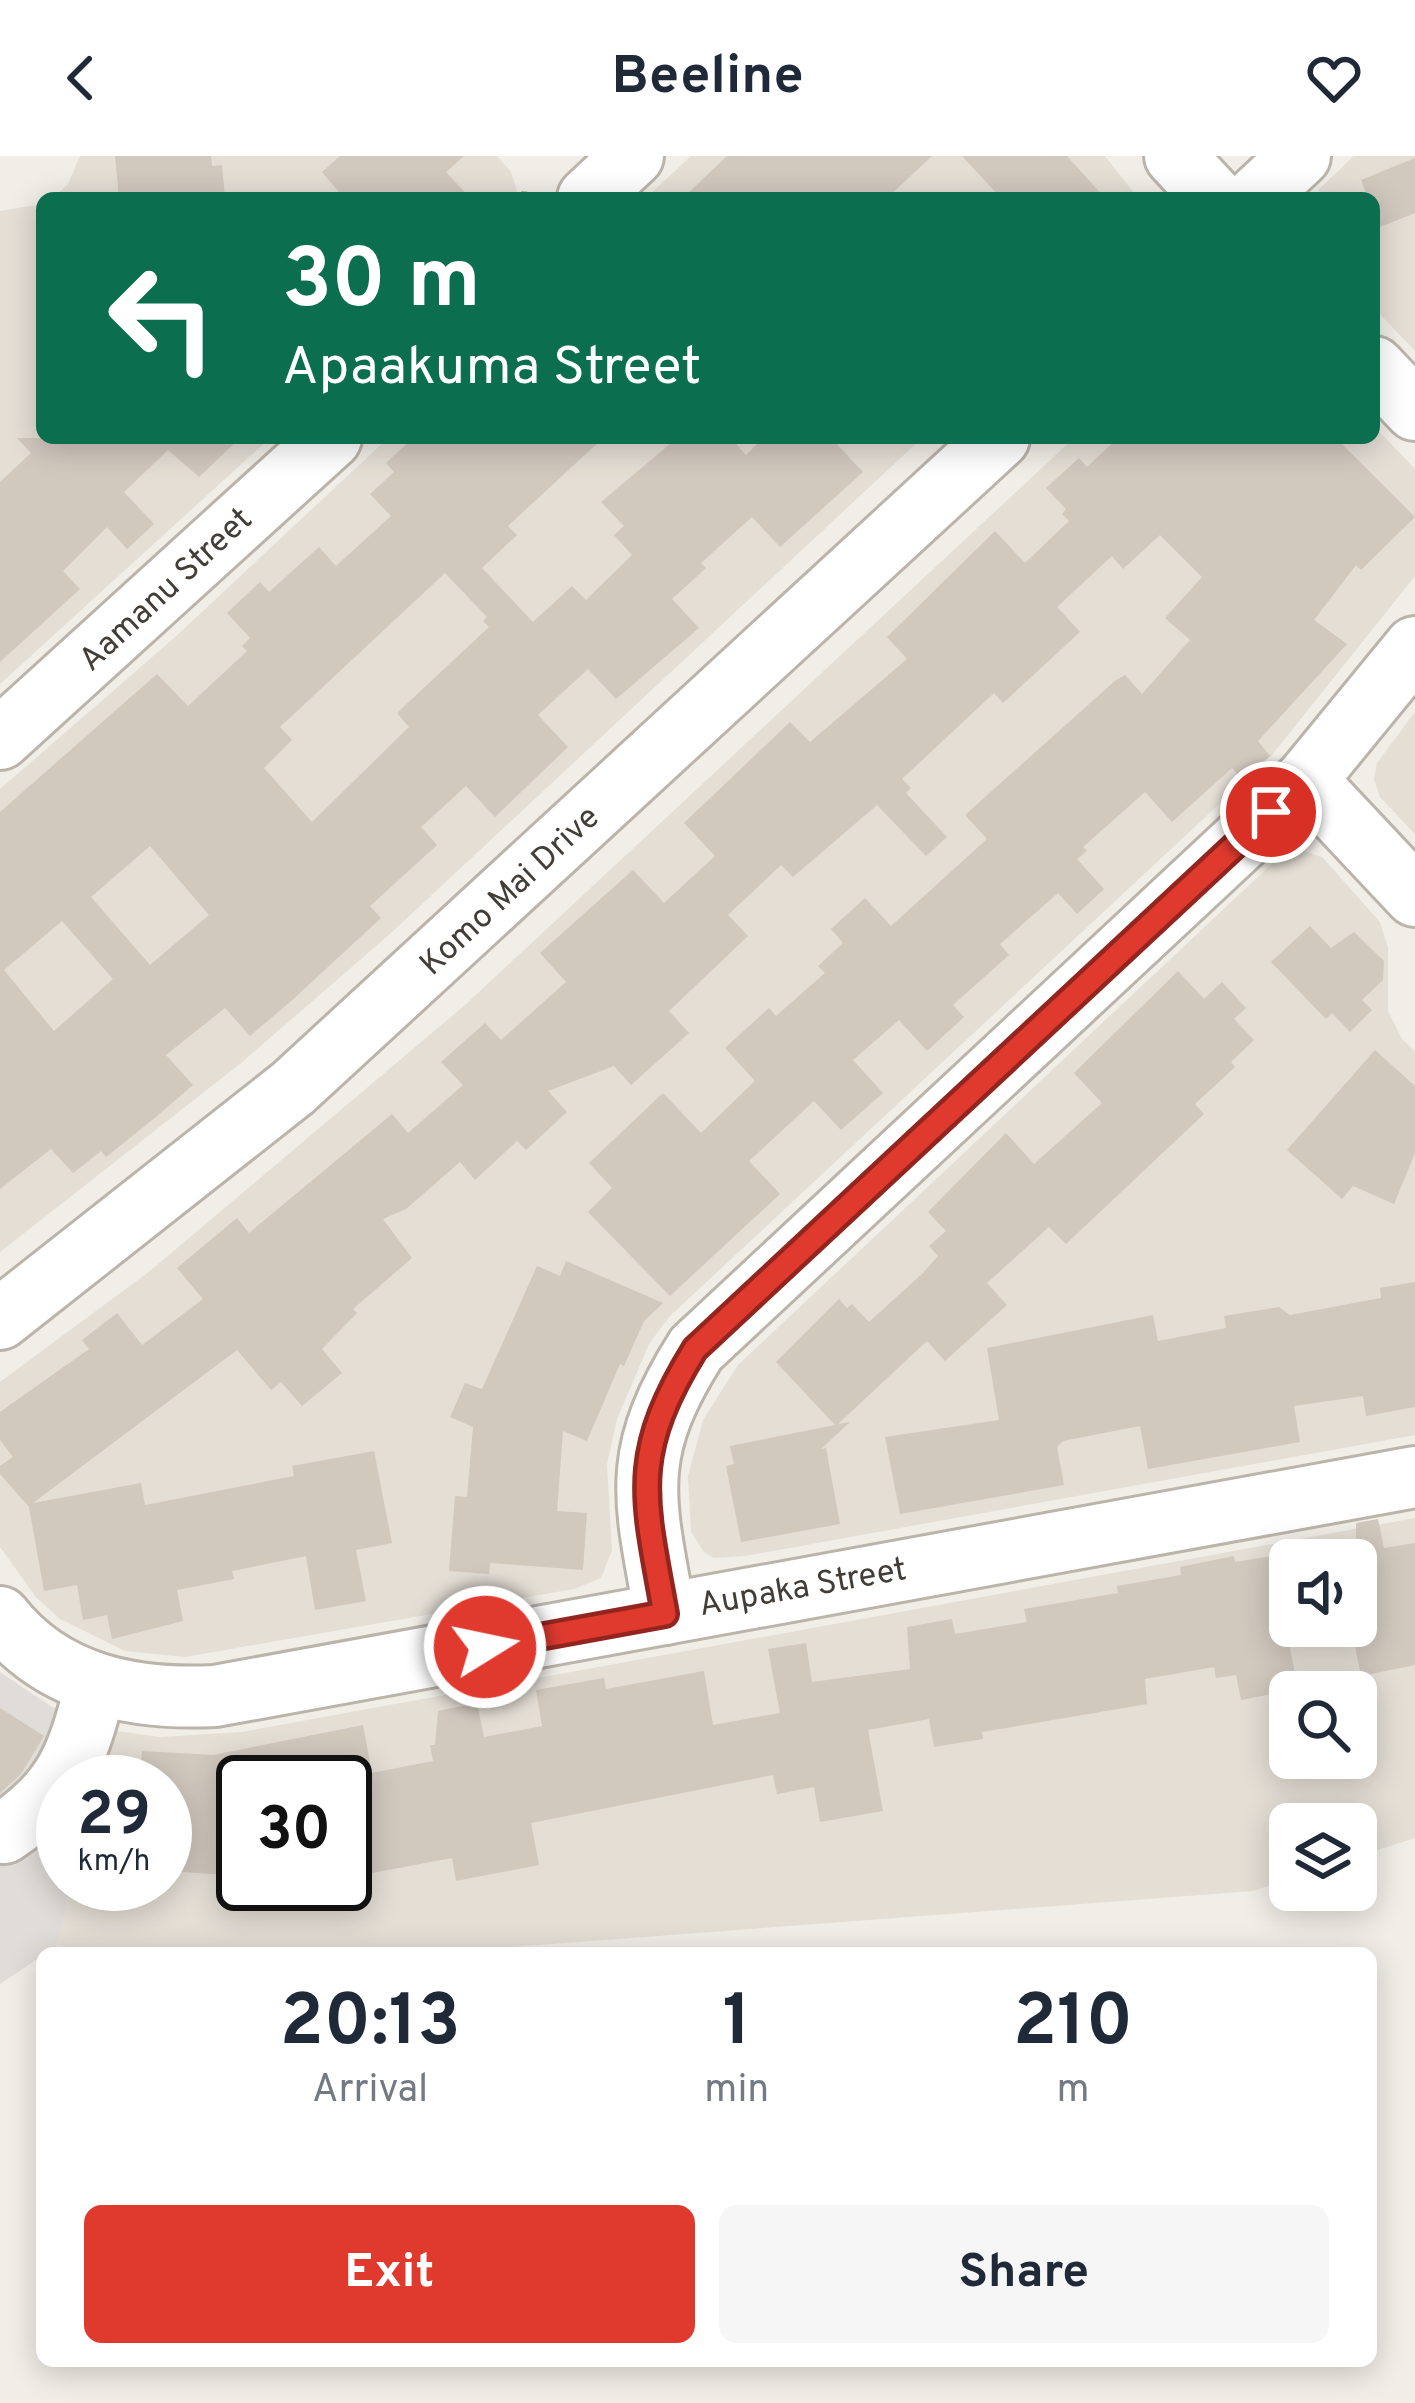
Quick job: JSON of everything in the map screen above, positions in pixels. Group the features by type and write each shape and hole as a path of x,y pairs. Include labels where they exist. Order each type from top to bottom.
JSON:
{"street":[{"path":"1175,156 1208,192"},
{"path":"1261,192 1300,156"},
{"path":"1380,373 1415,410"},
{"name":"Aamanu Street","path":"0,740 77,675 325,444"},
{"name":"Komo Mai Drive","path":"0,1318 310,1073 992,444"},
{"path":"665,1614 646,1509 646,1454 656,1420 695,1349 1306,780 1415,646"},
{"path":"1306,780 1415,896"},
{"name":"Aupaka Street","path":"0,1617 27,1646 96,1685 166,1698 215,1696 1415,1477"},
{"path":"4,1833 44,1806 68,1774 96,1685"}],"shaded area":[{"path":"80,156 497,156 511,172 517,191 59,192"},
{"path":"691,156 1105,156 1133,192 652,192"},
{"path":"1354,156 1415,156 1415,351 1380,314 1380,192 1318,190"},
{"path":"36,205 36,444 263,444 0,684 0,211"},
{"path":"1380,432 1415,469 1415,576 1272,755 669,1317 649,1344 617,1419 607,1464 612,1550 601,1578 574,1589 185,1657 125,1651 60,1619 36,1597 0,1547 0,1382 150,1271 465,1005 1068,444 1380,444"},
{"path":"382,444 916,444 391,933 241,1063 0,1252 0,789 173,639"},
{"path":"1415,712 1415,834 1380,797 1374,779 1377,763"},
{"path":"1301,850 1322,857 1380,922 1388,948 1388,1011 1402,1039 1415,1051 1415,1435 745,1556 714,1558 704,1552 691,1532 688,1476 703,1420 738,1365 1277,859"},
{"path":"1415,1518 1415,1838 1377,1850 1377,1803 1269,1803 1269,1886 1253,1891 512,1947 57,1946 65,1911 192,1911 192,1755 103,1755 109,1730 160,1737 242,1732 1269,1545 1269,1647 1377,1647 1377,1539 1300,1539"},
{"path":"0,1672 52,1707 109,1730 103,1755 36,1755 36,1911 65,1911 57,1946 36,1947 36,1960 0,1984"}],"building":[{"path":"115,156 211,156 212,166 222,165 224,192 118,192"},
{"path":"340,156 464,156 446,172 464,192 339,192 322,172"},
{"path":"727,156 932,156 893,192 689,192"},
{"path":"962,156 1067,156 1100,192 995,192"},
{"path":"1415,158 1415,213 1380,227 1380,192 1366,192 1361,180"},
{"path":"17,438 36,438 36,444 234,444 199,477 168,450 124,492 154,524 127,549 107,527 63,571 80,589 0,662 0,482 31,453"},
{"path":"407,444 597,444 508,526 517,535 482,568 533,622 572,586 586,600 632,555 614,535 624,526 601,502 670,444 736,444 746,455 757,444 837,444 863,472 780,547 752,517 701,563 706,568 672,599 699,628 616,699 588,669 538,715 568,747 495,817 466,786 421,827 437,845 370,906 381,918 250,1036 225,1008 166,1055 193,1085 156,1117 106,1157 101,1151 73,1173 51,1149 0,1189 0,812 157,674 188,706 247,651 242,646 250,638 227,613 260,582 269,592 319,547 336,566 391,516 370,494 394,472 386,463","holes":["445,573 487,617 483,621 489,627 397,713 409,727 312,822 264,768 292,740 280,727","150,846 209,915 150,965 91,897","62,921 113,979 54,1031 4,970"]},
{"path":"1112,444 1342,444 1415,517 1361,570 1356,565 1314,620 1347,644 1258,741 1270,756 1242,779 1232,768 1172,822 1145,792 1083,847 1087,851 1077,859 1104,889 1077,914 1058,893 1000,944 1009,955 953,1005 964,1017 927,1051 899,1020 853,1060 883,1093 841,1130 814,1101 749,1161 780,1194 670,1296 588,1212 612,1188 589,1163 663,1093 701,1133 755,1081 725,1048 769,1008 776,1016 825,973 818,966 843,943 831,929 865,898 891,926 987,839 965,815 1116,680 1125,675 1142,694 1190,640 1165,618 1202,577 1160,535 1123,569 1112,556 1057,607 1080,632 1003,703 994,693 902,779 911,788 906,793 947,837 926,856 877,805 793,877 781,865 728,915 748,936 669,1011 689,1033 631,1085 614,1066 548,1091 567,1112 526,1150 517,1141 475,1180 460,1162 406,1209 383,1219 412,1258 353,1309 357,1313 322,1349 342,1373 302,1406 281,1382 271,1390 237,1350 33,1503 141,1483 145,1505 294,1476 292,1466 374,1451 392,1543 356,1550 366,1601 315,1610 306,1556 232,1571 234,1579 177,1590 183,1621 112,1639 107,1615 83,1620 77,1585 44,1591 29,1507 0,1474 0,1466 13,1457 0,1440 0,1412 89,1349 82,1340 117,1313 142,1345 203,1299 177,1268 237,1218 249,1233 392,1114 408,1133 463,1085 441,1062 485,1023 501,1040 566,982 540,953 633,870 664,903 715,856 684,823 790,722 810,742 907,659 887,637 995,531 1025,563 1069,521 1062,514 1066,509 1046,488 1079,458 1087,467"},
{"path":"1310,926 1331,948 1354,932 1384,961 1383,980 1362,1000 1372,1010 1350,1032 1332,1013 1326,1019 1271,962"},
{"path":"1178,971 1204,999 1222,982 1246,1008 1234,1019 1254,1040 1231,1062 1235,1067 1195,1104 1204,1114 1066,1244 1049,1227 987,1283 1007,1305 945,1361 927,1341 838,1424 850,1422 821,1449 826,1448 840,1524 741,1542 726,1466 734,1464 730,1446 835,1425 776,1362 839,1299 847,1308 852,1304 869,1322 923,1273 938,1256 929,1246 946,1231 928,1212 1006,1133 1034,1164 1102,1103 1074,1073"},
{"path":"1375,1050 1415,1086 1415,1153 1394,1204 1353,1186 1342,1199 1287,1150"},
{"path":"566,1261 663,1303 644,1321 624,1366 620,1364 587,1441 563,1431 557,1511 587,1513 583,1570 490,1563 489,1574 449,1571 455,1496 467,1497 473,1427 450,1417 465,1383 482,1389 537,1266 560,1276"},
{"path":"1415,1282 1415,1407 1366,1416 1363,1396 1294,1406 1300,1442 1148,1469 1140,1426 1063,1441 1057,1447 1064,1485 900,1514 885,1437 999,1420 987,1348 1153,1315 1158,1341 1226,1328 1224,1316 1279,1307 1290,1315 1381,1298 1380,1288"},
{"path":"1378,1519 1384,1548 1415,1543 1415,1665 1360,1671 1355,1647 1377,1647 1377,1539 1356,1539 1356,1523"},
{"path":"1234,1556 1235,1562 1269,1556 1269,1647 1290,1647 1294,1671 1269,1671 1269,1695 1241,1700 1236,1675 1216,1678 1214,1667 1145,1679 1147,1704 982,1732 983,1739 934,1747 929,1719 868,1730 883,1811 820,1822 814,1787 777,1794 773,1775 531,1823 539,1865 456,1881 452,1858 372,1873 372,1773 433,1761 430,1745 435,1745 438,1711 477,1703 484,1737 542,1726 536,1690 604,1678 606,1689 704,1671 713,1725 780,1713 768,1649 806,1643 812,1682 910,1669 907,1627 952,1619 955,1634 1027,1622 1024,1609 1118,1593 1117,1586 1181,1575 1180,1567"},
{"path":"0,1708 44,1736 21,1774 0,1793"},
{"path":"363,1725 369,1755 216,1755 216,1874 192,1873 192,1755 142,1755 142,1751 213,1755"}],"route":[{"path":"485,1647 665,1614 646,1509 646,1454 656,1420 695,1349 1271,812"}]}
